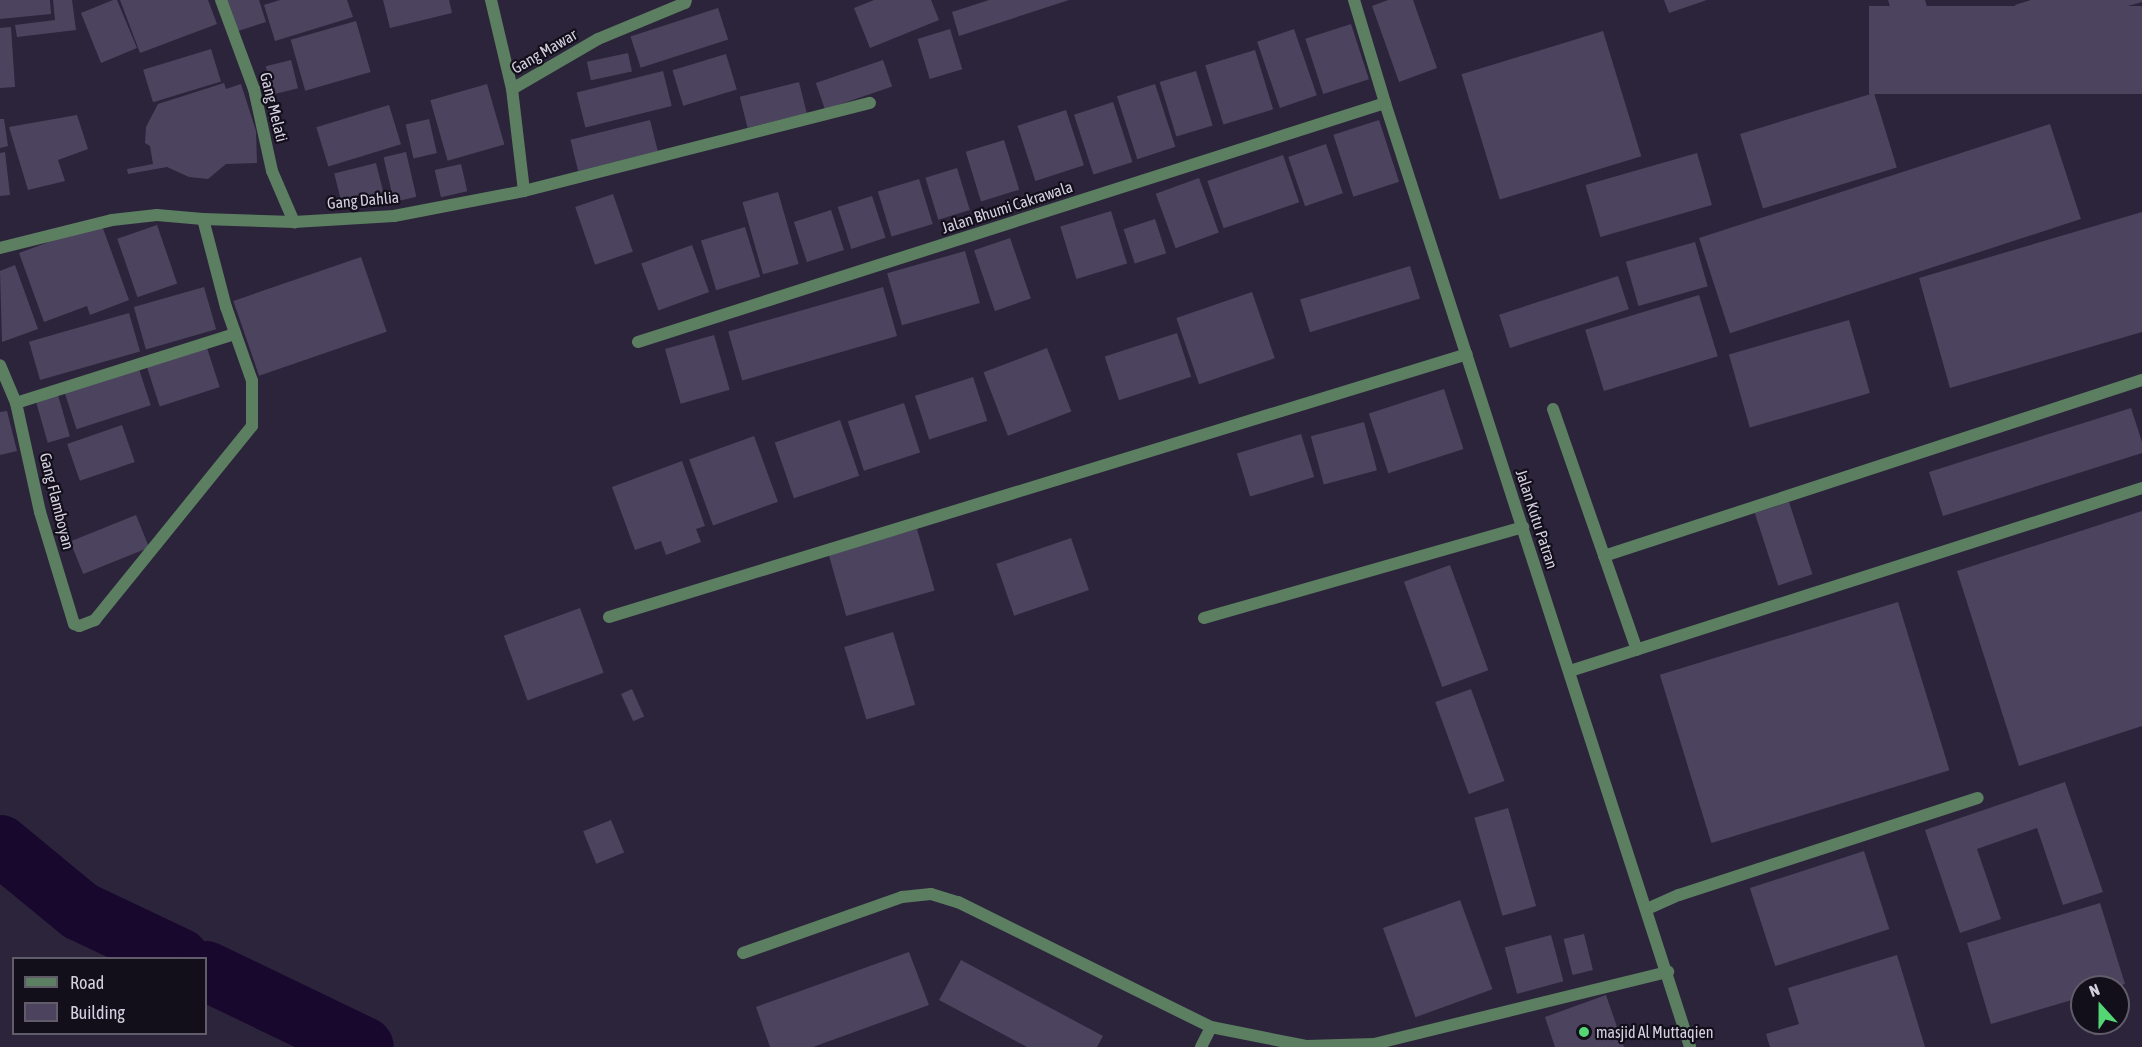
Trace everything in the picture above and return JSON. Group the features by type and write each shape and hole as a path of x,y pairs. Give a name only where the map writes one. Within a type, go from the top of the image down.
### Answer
{"street":[{"name":"Gang Melati","path":"221,0 254,89 272,171 294,222"},
{"path":"491,0 512,88"},
{"name":"Jalan Kutu Patran","path":"1354,0 1385,103 1668,972 1690,1047"},
{"name":"Gang Mawar","path":"524,190 512,88 598,39 688,1"},
{"name":"Gang Dahlia","path":"0,248 112,220 157,215 294,222 394,216 524,190 870,103"},
{"name":"Jalan Bhumi Cakrawala","path":"638,342 1385,103"},
{"path":"16,403 235,334 203,219"},
{"name":"Gang Flamboyan","path":"0,365 16,403 40,512 74,624 80,626 95,620 252,426 252,381 235,334"},
{"path":"609,617 1467,354"},
{"path":"1604,556 2142,380"},
{"path":"1553,409 1637,650"},
{"path":"1570,671 2142,488"},
{"path":"1204,618 1522,527"},
{"path":"1647,909 1679,895 1978,798"},
{"path":"743,953 902,897 931,894 958,902 1211,1027 1306,1046 1374,1044 1668,972"},
{"path":"1201,1047 1211,1027"}],"building":[{"path":"0,0 50,0 51,14 0,19"},
{"path":"53,0 72,0 76,30 17,37 15,25 55,20"},
{"path":"117,0 137,48 101,63 81,13"},
{"path":"120,0 208,0 217,24 140,53"},
{"path":"225,0 259,0 266,22 235,32"},
{"path":"280,0 347,0 353,17 275,41 264,5"},
{"path":"383,0 449,0 452,13 390,28"},
{"path":"874,0 931,0 939,20 870,48 854,8"},
{"path":"989,0 1069,0 959,36 952,12"},
{"path":"1388,0 1413,0 1437,68 1399,82 1372,6"},
{"path":"1664,0 1707,0 1669,13"},
{"path":"1888,0 1925,0 1935,33 1901,43"},
{"path":"2031,0 2142,0 2142,2 2024,36 2015,5"},
{"path":"1869,6 2142,6 2142,94 1869,94"},
{"path":"718,8 728,39 641,68 631,36"},
{"path":"356,21 371,72 305,91 291,40"},
{"path":"1351,24 1369,79 1323,94 1305,39"},
{"path":"11,27 15,87 0,88 0,28"},
{"path":"950,29 962,69 930,79 917,39"},
{"path":"1294,29 1317,95 1280,108 1257,42"},
{"path":"1603,31 1641,156 1500,200 1461,74"},
{"path":"211,49 221,82 153,102 143,70"},
{"path":"1255,50 1273,109 1223,124 1205,65"},
{"path":"628,53 632,72 591,80 587,62"},
{"path":"726,54 737,89 683,106 672,70"},
{"path":"291,60 298,88 273,94 266,66"},
{"path":"883,60 892,86 825,110 816,83"},
{"path":"663,71 672,106 585,127 577,93"},
{"path":"1196,71 1213,126 1176,137 1160,82"},
{"path":"799,82 807,113 748,128 740,97"},
{"path":"224,83 226,89 241,84 256,131 257,163 226,164 208,179 189,177 167,167 128,174 127,169 153,164 150,146 145,143 146,127 158,104"},
{"path":"487,84 504,145 448,161 430,100"},
{"path":"1155,84 1175,147 1137,159 1117,96"},
{"path":"1874,93 1897,168 1763,209 1740,134"},
{"path":"1113,102 1132,162 1093,175 1074,115"},
{"path":"389,105 401,144 328,166 316,127"},
{"path":"1066,110 1084,165 1035,181 1017,126"},
{"path":"77,115 88,149 58,160 65,181 28,190 9,127"},
{"path":"0,119 4,119 8,146 0,148"},
{"path":"429,119 437,153 413,159 406,124"},
{"path":"650,120 658,151 578,171 570,140"},
{"path":"1379,120 1399,182 1353,197 1333,135"},
{"path":"2050,124 2081,219 1730,333 1699,238"},
{"path":"1004,140 1019,190 981,201 966,152"},
{"path":"1326,144 1343,193 1305,206 1288,157"},
{"path":"5,152 10,195 0,196 0,153"},
{"path":"406,152 416,197 394,202 384,157"},
{"path":"1697,153 1712,205 1600,237 1585,185"},
{"path":"1283,155 1299,202 1224,228 1207,181"},
{"path":"376,163 383,192 342,203 334,173"},
{"path":"461,164 467,191 441,197 435,170"},
{"path":"957,168 970,210 938,220 925,178"},
{"path":"1199,178 1219,233 1176,248 1156,194"},
{"path":"919,179 933,224 892,237 878,192"},
{"path":"778,192 799,264 763,274 742,202"},
{"path":"613,194 633,252 595,265 575,207"},
{"path":"872,196 886,238 851,249 838,207"},
{"path":"831,210 844,250 807,262 794,222"},
{"path":"1111,211 1127,264 1076,279 1060,226"},
{"path":"2142,212 2142,332 1950,388 1919,278"},
{"path":"1155,219 1166,253 1135,263 1124,229"},
{"path":"101,223 129,300 90,315 87,306 44,322 19,253"},
{"path":"157,225 177,284 137,297 117,239"},
{"path":"745,227 760,277 716,290 701,240"},
{"path":"1010,238 1031,299 995,311 974,250"},
{"path":"1695,242 1708,286 1638,306 1626,262"},
{"path":"692,245 709,292 658,310 641,263"},
{"path":"965,251 980,303 902,325 887,273"},
{"path":"361,257 387,332 259,376 233,301"},
{"path":"15,265 38,329 2,342 0,271"},
{"path":"1410,266 1420,299 1310,332 1300,300"},
{"path":"1618,276 1629,309 1510,348 1499,315"},
{"path":"204,287 216,329 146,349 134,307"},
{"path":"883,287 897,336 742,380 728,331"},
{"path":"1252,292 1275,358 1199,384 1176,318"},
{"path":"1699,295 1718,356 1604,391 1585,330"},
{"path":"129,313 140,351 40,380 29,342"},
{"path":"1849,320 1870,393 1750,428 1729,354"},
{"path":"1177,333 1191,377 1119,400 1105,356"},
{"path":"714,335 730,390 681,404 665,349"},
{"path":"207,348 220,387 160,406 147,367"},
{"path":"1047,348 1071,411 1008,436 984,372"},
{"path":"139,369 151,405 77,429 65,393"},
{"path":"973,377 987,421 929,440 915,396"},
{"path":"1444,389 1463,449 1388,473 1369,413"},
{"path":"58,395 70,436 48,443 36,401"},
{"path":"904,403 920,452 864,471 848,421"},
{"path":"2131,408 2142,442 2142,453 1943,516 1929,472"},
{"path":"7,411 17,451 0,455 0,412"},
{"path":"840,420 859,476 794,498 775,442"},
{"path":"1364,422 1377,470 1324,485 1311,436"},
{"path":"122,425 135,462 80,481 67,444"},
{"path":"1301,434 1314,477 1250,497 1237,454"},
{"path":"754,436 778,502 713,525 689,460"},
{"path":"682,461 705,526 696,529 701,542 666,555 661,541 635,550 612,487"},
{"path":"1789,502 1812,574 1778,585 1755,513"},
{"path":"2142,511 2142,726 2019,766 1957,571"},
{"path":"136,515 149,547 83,574 70,542"},
{"path":"917,529 935,591 846,616 829,554"},
{"path":"1071,538 1089,590 1014,616 996,564"},
{"path":"1450,565 1488,670 1442,687 1404,582"},
{"path":"1898,602 1949,770 1711,843 1660,675"},
{"path":"580,608 604,673 527,701 504,636"},
{"path":"893,632 915,705 866,720 844,647"},
{"path":"632,689 644,716 633,721 621,694"},
{"path":"1471,689 1505,781 1469,794 1435,702"},
{"path":"2065,782 2103,892 2063,905 2037,828 1977,849 2001,919 1960,933 1925,830"},
{"path":"1508,808 1536,906 1502,916 1474,818"},
{"path":"611,820 624,852 596,864 583,831"},
{"path":"1864,851 1889,929 1775,966 1750,888"},
{"path":"1460,900 1492,989 1415,1017 1383,928"},
{"path":"2100,903 2122,975 2070,975 2070,1001 1991,1024 1967,943"},
{"path":"1584,934 1593,970 1573,975 1564,939"},
{"path":"1551,935 1563,981 1517,994 1505,947"},
{"path":"909,952 929,1005 813,1047 770,1047 756,1007"},
{"path":"1897,955 1925,1047 1770,1047 1766,1034 1799,1024 1788,988"},
{"path":"961,960 1103,1036 1097,1047 1027,1047 939,1000"},
{"name":"masjid Al Muttaqien","path":"1606,995 1624,1047 1555,1047 1545,1017"}],"waterway":[{"path":"0,845 80,911 177,957"},
{"path":"207,971 364,1047"}],"place":[{"name":"masjid Al Muttaqien","path":"1584,1032"}]}
